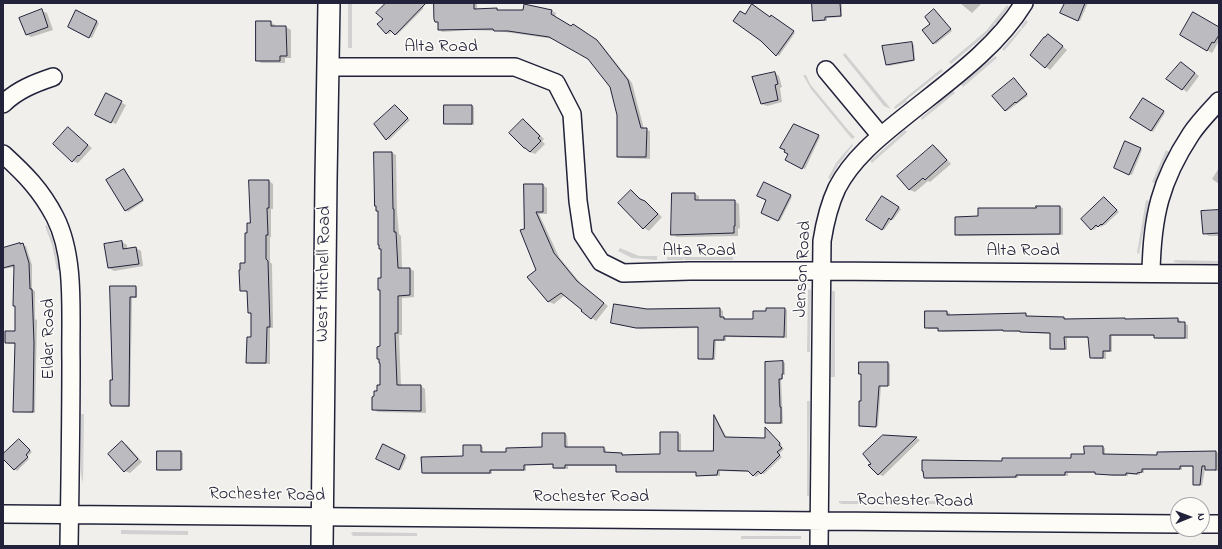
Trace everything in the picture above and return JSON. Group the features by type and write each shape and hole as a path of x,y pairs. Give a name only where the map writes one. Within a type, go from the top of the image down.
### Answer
{"main road":[{"name":"West Mitchell Road","path":"322,546 329,3"}],"street":[{"name":"Jenson Road","path":"818,546 822,241 824,226 833,197 843,178 858,158 881,136 991,45 1008,26 1024,3"},
{"name":"Alta Road","path":"328,67 515,67 556,83 572,114 578,201 583,235 601,262 623,273 690,271 821,271 1219,274"},
{"path":"826,70 881,136"},
{"path":"3,104 10,97 34,83 53,77"},
{"path":"1151,273 1155,220 1167,178 1192,133 1219,101"},
{"name":"Elder Road","path":"3,154 34,184 45,199 56,217 68,256 71,314 69,546"},
{"name":"Rochester Road","path":"3,514 656,518 1170,524"}],"shaded area":[{"path":"348,3 352,3 352,48 348,48"},
{"path":"1007,5 1009,7 996,24 994,24 995,26 951,64 949,62 986,31"},
{"path":"1026,20 1028,22 1004,51 1002,49 1020,29 1022,29 1021,27"},
{"path":"845,53 891,109 884,106 843,55"},
{"path":"995,56 997,58 963,87 961,84"},
{"path":"941,69 943,71 895,109 894,107"},
{"path":"803,75 806,75 810,84 855,137 852,139 811,89"},
{"path":"953,90 955,93 922,120 921,118"},
{"path":"905,130 907,132 872,163 870,161"},
{"path":"852,144 853,145 839,164 837,164 838,165 830,179 828,178 836,163"},
{"path":"1166,150 1169,152 1155,183 1152,182"},
{"path":"1146,200 1149,201 1139,254 1137,253"},
{"path":"47,225 53,240 60,270 57,270 52,245 45,226"},
{"path":"620,248 639,256 657,256 657,260 632,258 618,251"},
{"path":"667,257 733,257 733,260 685,260 684,258 683,260 667,260"},
{"path":"1175,260 1219,261 1219,264 1173,262"},
{"path":"810,289 810,352 807,352 808,290"},
{"path":"832,291 835,291 835,377 831,377"},
{"path":"807,401 810,401 809,496 807,496"},
{"path":"81,414 84,414 83,484 81,475"},
{"path":"839,501 945,501 945,504 842,504 839,503"},
{"path":"121,530 188,531 188,535 121,534"},
{"path":"351,533 417,533 417,536 353,536"},
{"path":"741,536 801,536 801,539 741,539"}],"building":[{"path":"386,3 426,3 395,35 390,30 386,34 377,24 383,19 376,13"},
{"path":"434,3 474,3 474,9 497,8 497,10 523,10 524,4 552,10 551,14 571,26 573,24 597,40 628,80 641,128 647,128 646,157 617,157 617,115 610,87 588,59 549,37 508,31 494,31 493,29 438,30 438,22 435,22 434,19"},
{"path":"812,3 840,3 841,16 825,17 825,20 813,21"},
{"path":"1065,3 1085,3 1078,21 1060,13"},
{"path":"752,4 770,17 771,15 794,31 776,56 761,41 733,21 740,11 745,14"},
{"path":"42,9 48,27 26,35 19,18"},
{"path":"934,9 951,29 933,44 922,30 930,24 925,17"},
{"path":"76,10 97,21 89,38 68,27"},
{"path":"1193,12 1219,27 1219,35 1214,43 1212,42 1207,51 1180,35"},
{"path":"256,21 271,21 271,26 286,26 287,56 280,56 280,61 256,61"},
{"path":"1048,34 1063,46 1045,68 1030,55"},
{"path":"912,42 914,60 886,65 882,46"},
{"path":"1181,62 1195,73 1182,90 1166,79"},
{"path":"775,72 778,84 775,85 778,100 761,104 752,77"},
{"path":"1014,78 1027,94 1005,111 992,96"},
{"path":"106,93 122,101 111,123 95,115"},
{"path":"1143,98 1164,111 1151,131 1130,118"},
{"path":"395,105 408,118 386,140 374,124"},
{"path":"444,105 472,105 472,124 444,124"},
{"path":"523,119 540,136 538,138 541,141 530,152 509,133"},
{"path":"794,124 819,135 802,169 785,160 788,154 784,152 785,150 780,148"},
{"path":"68,127 88,145 72,162 53,144"},
{"path":"1125,141 1141,148 1129,175 1114,168"},
{"path":"933,145 947,160 925,180 923,178 909,190 897,176"},
{"path":"374,152 392,152 394,232 396,232 398,268 410,268 410,295 398,296 398,333 395,333 397,385 421,385 421,411 372,410 372,397 374,396 374,391 377,391 377,385 380,385 380,363 379,359 377,359 377,347 380,346 380,290 378,290 378,278 381,278 381,249 379,249 378,245 378,211 376,211 375,206"},
{"path":"124,169 143,200 125,211 106,180"},
{"path":"249,180 269,180 266,259 268,261 270,327 267,327 266,363 246,363 247,337 251,337 251,313 248,313 247,291 240,291 239,270 240,263 245,263 245,233 247,233 247,223 250,223"},
{"path":"764,182 791,195 778,221 761,213 766,200 757,196"},
{"path":"524,184 543,184 543,212 536,212 554,253 577,281 604,303 591,319 561,293 548,302 527,277 536,270 520,230 524,229"},
{"path":"631,190 658,214 643,229 618,203"},
{"path":"672,193 695,193 695,200 735,200 734,233 671,235"},
{"path":"882,196 899,207 891,220 889,218 882,230 866,220"},
{"path":"1104,197 1117,210 1102,225 1101,224 1098,227 1096,225 1091,230 1081,219"},
{"path":"1036,206 1060,206 1060,234 955,235 955,217 978,216 978,208 1036,208"},
{"path":"1219,210 1219,233 1203,234 1201,211"},
{"path":"122,241 123,249 136,247 139,264 108,268 104,244"},
{"path":"23,243 29,263 30,289 32,289 34,343 33,412 13,412 15,343 5,343 5,331 15,331 15,306 13,306 14,265 3,268 3,248"},
{"path":"110,286 136,286 136,297 130,297 129,406 111,406 110,404 110,380 112,380"},
{"path":"614,304 647,309 720,308 720,317 724,317 724,319 753,319 753,311 766,311 766,308 785,308 784,337 724,336 724,340 714,340 713,359 698,359 698,327 636,328 611,323"},
{"path":"925,311 947,311 947,315 1026,313 1026,316 1064,317 1064,319 1178,318 1178,322 1185,322 1185,338 1154,338 1154,335 1110,335 1110,351 1103,351 1103,358 1090,358 1088,337 1064,337 1065,349 1050,349 1050,333 1003,330 938,331 938,328 925,328"},
{"path":"783,361 782,379 779,379 781,423 765,423 765,362"},
{"path":"859,362 888,362 888,386 879,386 876,427 859,426 861,374 859,374"},
{"path":"714,415 725,437 765,438 765,427 780,443 779,445 782,448 777,452 780,455 761,474 758,471 753,476 748,471 718,470 717,475 696,476 696,472 616,472 616,465 565,465 565,468 553,468 553,464 524,465 524,470 490,470 490,473 422,473 421,457 463,456 463,445 481,445 481,452 506,452 506,448 542,447 542,433 565,433 565,447 604,447 604,452 622,453 622,455 660,454 660,432 678,432 678,451 713,451"},
{"path":"883,435 917,437 878,475 868,465 871,464 863,454"},
{"path":"19,439 30,450 26,455 28,457 14,470 3,459 3,454"},
{"path":"122,441 138,459 124,472 108,454"},
{"path":"383,444 405,455 399,470 376,459"},
{"path":"1084,446 1103,446 1103,454 1157,455 1157,452 1216,451 1216,470 1205,470 1205,466 1202,466 1200,485 1193,485 1193,466 1180,466 1180,469 1142,469 1142,472 1137,474 1126,473 1126,475 1095,474 1095,472 1065,472 1065,475 924,478 922,471 922,460 1002,461 1002,458 1071,458 1071,454 1084,454"},
{"path":"157,451 181,451 181,470 157,470"}]}
